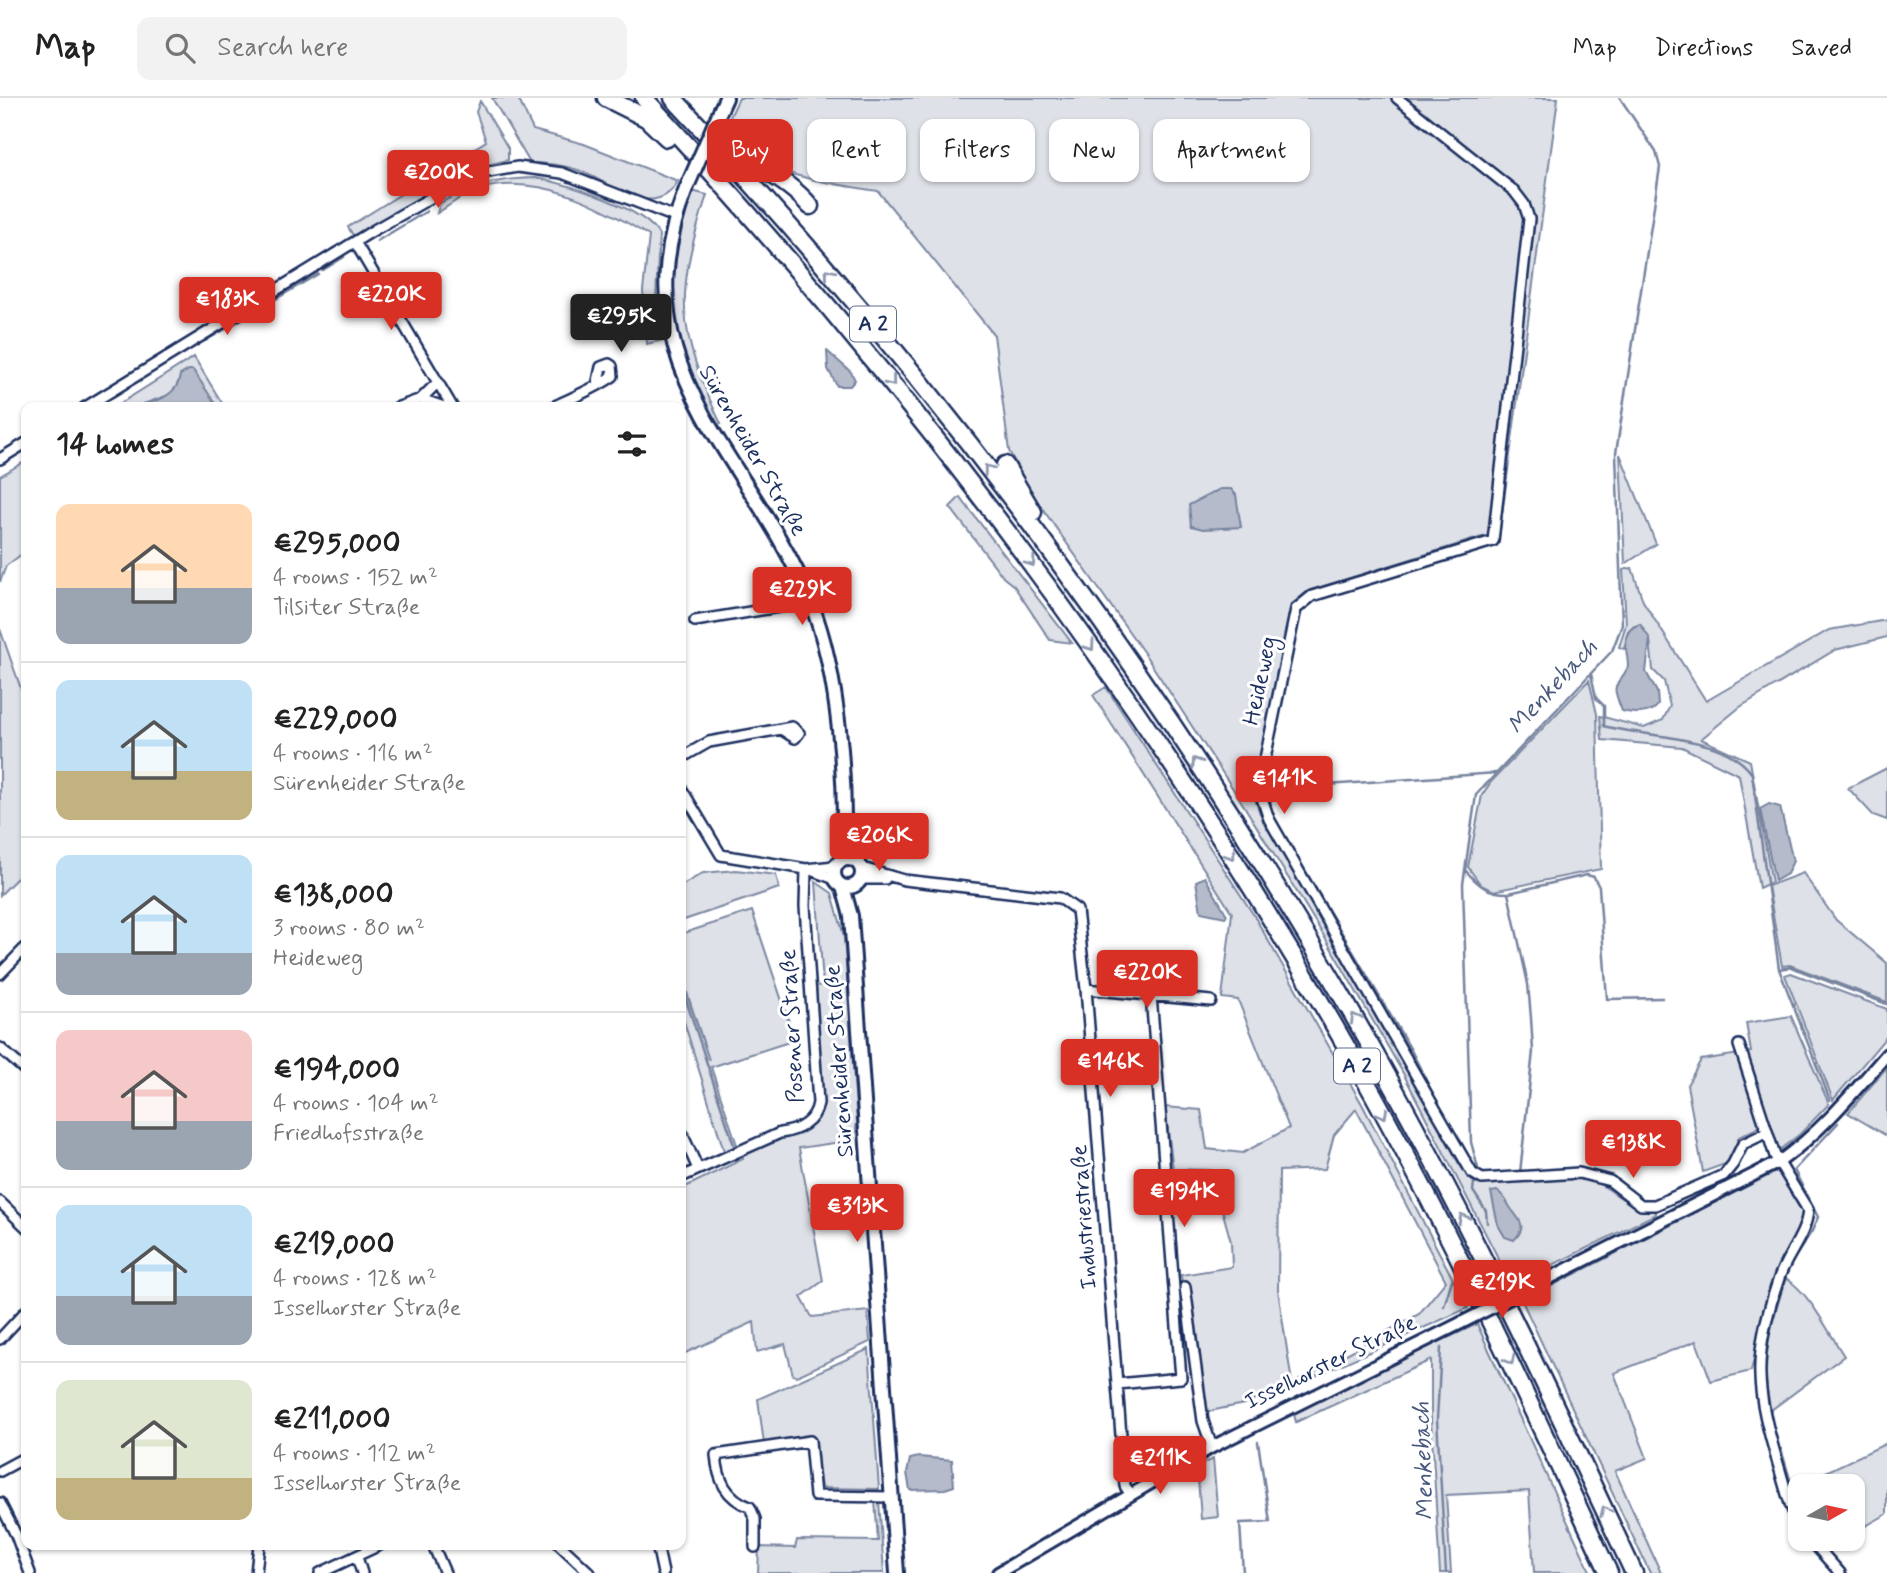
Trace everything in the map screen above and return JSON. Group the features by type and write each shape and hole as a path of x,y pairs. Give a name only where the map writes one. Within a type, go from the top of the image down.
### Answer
{"highway":[{"path":"606,98 646,118 708,180 724,185"},
{"name":"A 2","path":"644,98 724,185 848,329 997,516 1052,590 1217,832 1338,1033 1441,1221 1609,1573"},
{"name":"A 2","path":"673,98 868,318 959,430 1044,543 1221,800 1345,1002 1460,1210 1634,1573"},
{"path":"690,116 702,115 740,155 791,185 810,206"},
{"path":"1005,465 1044,527 1044,543"}],"main road":[{"name":"Sürenheider Straße","path":"724,104 675,216 668,244 665,288 671,335 680,368 699,410 782,545 810,602 831,671 845,829 898,1572"}],"street":[{"name":"Heideweg","path":"1397,98 1514,191 1524,204 1529,219 1493,541 1312,596 1296,609 1261,778 1262,798 1269,819 1472,1173 1482,1179 1579,1173 1609,1181 1641,1205 1655,1205 1724,1175 1743,1144 1766,1133"},
{"path":"94,402 458,181 503,168 562,173 675,216"},
{"path":"355,242 448,402"},
{"path":"415,402 421,400 438,382"},
{"path":"564,402 597,386"},
{"path":"421,400 429,402"},
{"path":"0,459 21,448"},
{"path":"695,621 810,602"},
{"path":"686,755 709,742 781,729"},
{"name":"Industriestraße","path":"686,796 721,855 807,869 1060,898 1070,902 1080,919 1125,1486 1131,1495"},
{"name":"Posener Straße","path":"686,1175 780,1133 798,1129 816,1114 818,1103 805,906 807,869"},
{"path":"0,974 21,952"},
{"path":"1086,989 1211,1001"},
{"path":"1117,1384 1181,1378 1151,995"},
{"path":"1738,1045 1766,1133 1779,1161 1804,1200 1807,1220 1781,1272 1771,1302 1757,1374 1763,1413 1788,1489"},
{"path":"0,1048 21,1067"},
{"name":"Isselhorster Straße","path":"998,1573 1212,1447 1779,1161 1807,1142 1834,1116 1887,1054"},
{"path":"686,1142 698,1170"},
{"path":"0,1202 21,1222"},
{"path":"1185,1287 1203,1421 1212,1447"},
{"path":"0,1339 21,1316"},
{"path":"755,1547 755,1519 750,1507 734,1501 717,1471 716,1455 810,1441 815,1496 892,1497"},
{"path":"0,1471 21,1460"},
{"path":"0,1503 21,1549"},
{"path":"22,1550 30,1573"},
{"path":"256,1573 258,1550"},
{"path":"435,1550 445,1573"},
{"path":"565,1550 590,1573"},
{"path":"658,1550 663,1573"},
{"path":"1821,1551 1840,1573"},
{"path":"320,1573 360,1552 362,1573"}],"shaded area":[{"path":"492,98 518,98 533,130 584,144 678,181 668,193 657,199 645,199 631,196 578,170 530,163"},
{"path":"739,98 1558,98 1499,537 1485,536 1308,591 1291,605 1253,793 1260,813 1402,1053 1459,1164 1472,1181 1557,1176 1582,1178 1603,1186 1635,1206 1656,1209 1656,1214 1512,1285 1403,1073 1327,941 1241,801 1144,653 1030,491 1009,451 994,335 878,191 822,182 906,182 906,119 807,119 807,178 793,174 793,119 729,119"},
{"path":"480,101 508,148 508,160 470,169 354,237 348,227 486,141 476,112"},
{"path":"536,178 584,191 622,206 651,225 659,235 656,299 663,340 647,344 643,291 649,236 630,224 590,203 547,189 524,185 479,189 437,213 440,203 475,187 497,181"},
{"path":"692,191 707,195 689,259 685,311 695,362 721,424 716,426 687,366 678,338 674,312 676,256"},
{"path":"194,357 221,402 214,402 193,371 169,395 149,402 123,402"},
{"path":"1620,454 1656,544 1625,564"},
{"path":"21,464 21,555 6,566 0,582 0,476"},
{"path":"960,497 1072,643 1050,640 1014,586 1004,578 950,507"},
{"path":"1632,568 1643,601 1706,701 1829,630 1887,620 1887,637 1835,650 1740,707 1701,739 1750,761 1772,882 1759,888 1739,775 1682,747 1602,740 1600,716 1644,728 1663,720 1670,706 1664,681 1653,670 1650,639 1634,626 1628,632 1624,649 1619,647 1626,624 1623,570"},
{"path":"0,629 21,689 21,874 0,895"},
{"path":"1589,680 1597,714 1601,869 1493,891 1481,885 1468,867 1482,795 1491,782"},
{"path":"1106,687 1253,914 1362,1104 1468,1308 1300,1383 1299,1380 1419,1314 1446,1281 1356,1109 1334,1135 1325,1169 1279,1171 1278,1290 1292,1383 1244,1404 1200,1413 1181,1275 1232,1267 1231,1242 1211,1170 1173,1169 1165,1107 1201,1110 1207,1149 1243,1153 1289,1128 1238,1000 1222,998 1232,913 1093,695"},
{"path":"1887,768 1887,820 1873,815 1848,788"},
{"path":"736,870 776,875 779,888 686,919 686,883 703,873"},
{"path":"1803,873 1836,920 1887,963 1887,1002 1790,965 1782,966 1768,886"},
{"path":"816,882 832,893 844,936 857,1123 854,1140 799,1148 823,1281 801,1297 812,1317 868,1311 870,1342 797,1376 793,1375 785,1344 757,1352 754,1322 686,1353 686,1187 743,1159 742,1154 803,1131 818,1119 823,1102 816,986 823,985"},
{"path":"752,911 795,1040 711,1067 738,1148 725,1154 686,1028 686,993 709,1060 686,989 686,932"},
{"path":"1791,973 1887,1009 1887,1036 1833,1100 1785,975"},
{"path":"1791,1016 1829,1104 1800,1134 1778,1151 1745,1053 1751,1052 1746,1023"},
{"path":"1739,1054 1761,1126 1739,1137 1728,1163 1703,1172 1687,1085 1701,1060"},
{"path":"1887,1067 1887,1136 1848,1113"},
{"path":"1777,1171 1800,1201 1804,1220 1768,1300 1751,1371 1711,1381 1696,1341 1614,1373 1647,1458 1615,1471 1661,1573 1650,1573 1522,1301"},
{"path":"1786,1278 1804,1294 1844,1356 1771,1410 1767,1393 1766,1360 1776,1310"},
{"path":"1477,1324 1591,1573 1534,1573 1529,1491 1446,1495 1451,1573 1440,1573 1431,1420 1431,1360 1296,1422 1293,1411"},
{"path":"869,1349 879,1489 821,1488 814,1438 764,1444 758,1399"},
{"path":"1887,1443 1887,1514 1866,1526 1866,1474 1821,1474"},
{"path":"1213,1459 1218,1517 1201,1519 1197,1466"},
{"path":"879,1500 884,1573 758,1573 759,1547 795,1548 797,1540 878,1541 875,1501"}],"water":[{"path":"827,351 851,372 855,380 850,386 837,386 828,369"},
{"path":"193,370 214,402 152,402 169,394 178,383 180,375"},
{"path":"1220,489 1231,489 1236,495 1241,527 1203,529 1191,526 1189,505"},
{"path":"1640,624 1650,639 1646,672 1657,692 1658,705 1646,712 1631,713 1622,711 1615,690 1628,667 1627,636 1633,627"},
{"path":"1769,804 1780,807 1793,861 1787,874 1775,881 1760,809"},
{"path":"1205,877 1227,915 1225,917 1201,912 1196,881"},
{"path":"1497,1191 1521,1225 1514,1240 1505,1237 1498,1225 1491,1192"},
{"path":"919,1457 952,1460 954,1486 945,1489 910,1490 907,1473 910,1459"}],"waterway":[{"name":"Menkebach","path":"1479,1172 1471,1142 1463,884 1476,795 1612,651 1622,625 1616,453 1660,167 1656,152 1620,98"},
{"path":"377,241 427,211"},
{"path":"323,270 344,257"},
{"path":"205,341 318,274"},
{"path":"1591,674 1596,698 1604,706 1604,726 1704,744 1740,761 1752,774 1779,969 1830,1100"},
{"path":"1445,1118 1411,1050 1271,813 1270,789 1496,773"},
{"path":"1466,871 1484,888 1508,893 1528,984 1533,1051 1520,1173"},
{"path":"1509,893 1587,875 1594,877 1599,887 1607,999 1662,998"},
{"path":"1779,969 1791,967 1887,1004"},
{"path":"686,1000 734,1145"},
{"path":"1787,1269 1818,1217 1794,1170 1838,1123"},
{"name":"Menkebach","path":"1474,1183 1473,1191 1486,1211 1487,1223"},
{"name":"Menkebach","path":"1444,1306 1452,1280"},
{"name":"Menkebach","path":"1441,1348 1437,1419 1446,1573"},
{"path":"1769,1414 1776,1436"},
{"path":"1243,1573 1240,1523 1270,1522 1258,1442"},
{"path":"1781,1449 1788,1474"},
{"path":"1827,1551 1847,1573"}]}
